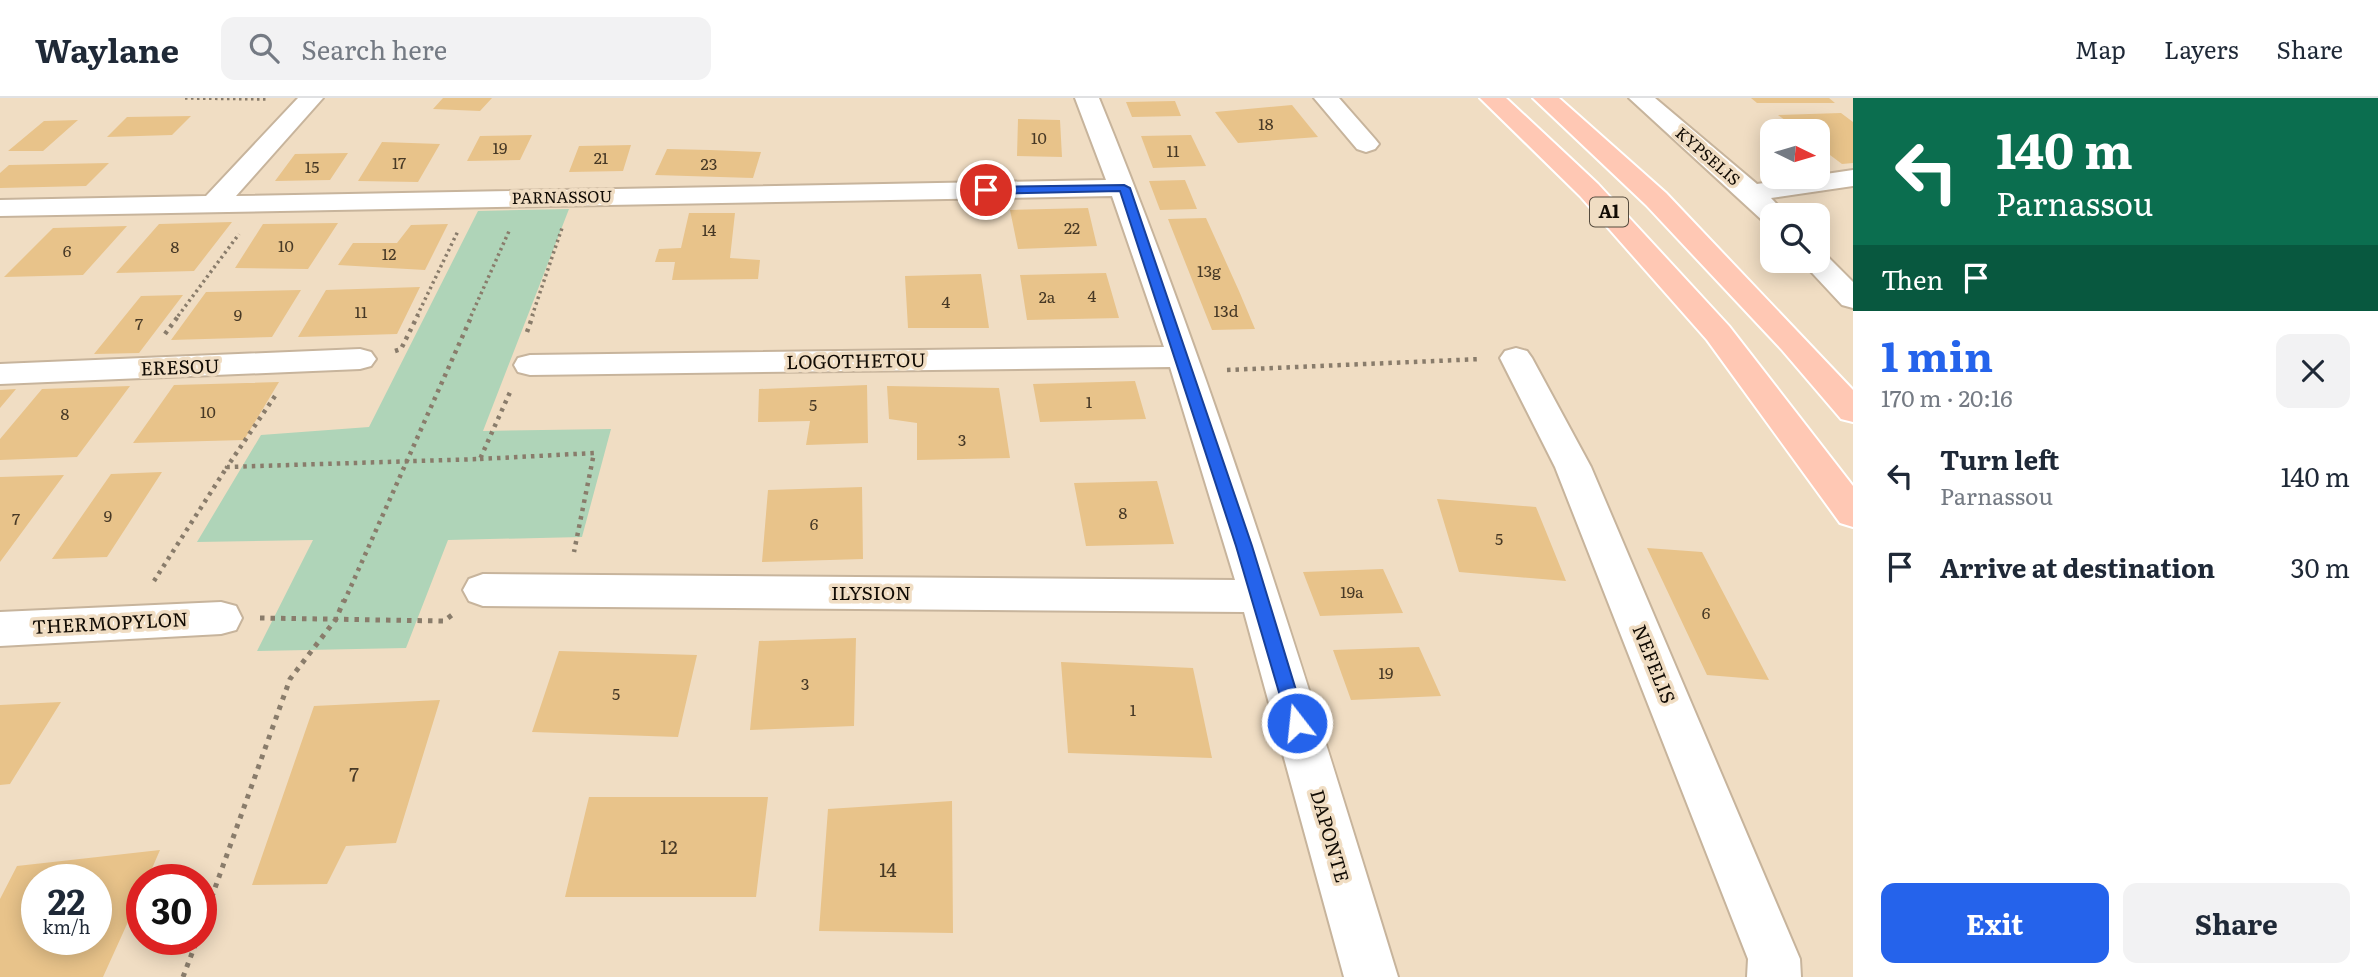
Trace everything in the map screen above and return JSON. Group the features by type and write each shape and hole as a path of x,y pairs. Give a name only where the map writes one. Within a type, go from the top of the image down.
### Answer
{"highway":[{"name":"A1","path":"1492,98 1589,190 1717,333 1853,513"},
{"name":"A1","path":"1545,98 1656,199 1793,342 1853,411"}],"street":[{"name":"DAPONTE","path":"1087,98 1124,188 1260,596 1371,977"},
{"path":"1326,98 1366,144"},
{"name":"KYPSELIS","path":"1641,98 1761,203"},
{"path":"215,203 310,99"},
{"path":"1751,193 1853,178"},
{"name":"PARNASSOU","path":"0,208 1124,188"},
{"path":"1828,273 1853,299"},
{"name":"NEFELIS","path":"1516,358 1573,467 1774,959 1774,977"},
{"name":"ERESOU","path":"0,374 360,359"},
{"name":"LOGOTHETOU","path":"530,365 1185,365"},
{"name":"ILYSION","path":"483,590 1260,596"},
{"name":"THERMOPYLON","path":"0,629 221,618"}],"path":[{"path":"185,98 310,99"},
{"path":"480,459 514,381 530,365 521,352 573,197"},
{"path":"217,882 290,679 336,620 523,198"},
{"path":"360,359 401,349 474,199"},
{"path":"141,368 262,202"},
{"path":"1185,365 1516,358"},
{"path":"128,622 298,362"},
{"path":"227,467 594,453 566,591"},
{"path":"221,618 444,621 483,590"},
{"path":"183,977 191,955"}],"green space":[{"path":"569,209 483,431 611,429 582,537 448,540 406,648 257,651 313,540 197,542 261,435 369,427 478,211"}],"building":[{"path":"443,98 492,98 480,111 433,109"},
{"path":"1751,98 1829,98 1835,103 1757,103"},
{"path":"1175,101 1181,116 1132,117 1126,102"},
{"path":"1292,105 1318,137 1238,143 1215,112"},
{"path":"1841,113 1853,122 1853,163 1842,164 1830,155 1830,119 1784,119 1778,115"},
{"path":"191,116 172,135 107,137 127,117"},
{"path":"1018,119 1060,120 1062,157 1017,156"},
{"path":"78,120 43,151 8,151 44,121"},
{"path":"532,135 520,160 467,161 480,136"},
{"path":"1191,135 1206,166 1153,168 1141,136"},
{"path":"382,142 440,144 418,182 358,181"},
{"path":"631,145 623,171 569,172 579,146"},
{"path":"667,149 761,152 753,178 655,175"},
{"path":"348,153 330,180 275,181 295,154"},
{"path":"109,163 86,186 0,188 0,173 9,165"},
{"path":"1185,180 1197,209 1160,210 1149,181"},
{"path":"1088,208 1097,246 1018,249 1010,210"},
{"path":"689,213 735,213 730,258 760,260 758,279 672,280 675,262 655,262 659,249 681,248"},
{"path":"1206,218 1255,329 1212,330 1168,219"},
{"path":"232,222 194,271 116,273 159,224"},
{"path":"338,223 308,269 235,268 263,224"},
{"path":"448,224 425,270 338,265 353,243 397,243 411,225"},
{"path":"127,226 83,275 4,277 53,228"},
{"path":"1106,273 1119,318 1027,320 1020,275"},
{"path":"981,274 989,328 908,328 905,276"},
{"path":"420,287 397,334 298,337 326,290"},
{"path":"301,290 272,337 171,340 206,292"},
{"path":"183,295 139,353 94,354 141,296"},
{"path":"1135,381 1146,419 1040,422 1033,384"},
{"path":"279,382 244,440 133,443 174,385"},
{"path":"867,385 868,443 806,445 810,421 758,422 759,389"},
{"path":"130,386 77,457 0,460 0,439 42,389"},
{"path":"887,386 999,388 1010,458 917,460 917,423 889,419"},
{"path":"16,389 0,408 0,390"},
{"path":"162,472 107,557 52,559 111,474"},
{"path":"64,475 0,562 0,477"},
{"path":"1157,481 1174,544 1086,546 1074,483"},
{"path":"862,487 863,559 762,562 768,490"},
{"path":"1437,499 1536,507 1566,581 1459,572"},
{"path":"1647,548 1702,552 1769,680 1707,675"},
{"path":"1383,569 1403,613 1320,616 1303,572"},
{"path":"856,638 854,726 750,730 759,641"},
{"path":"1419,647 1441,696 1351,700 1333,650"},
{"path":"559,651 697,655 678,737 532,732"},
{"path":"1061,662 1193,668 1212,758 1068,753"},
{"path":"440,700 396,843 346,846 327,884 252,885 314,706"},
{"path":"61,702 10,784 0,785 0,705"},
{"path":"589,797 768,797 756,897 565,897"},
{"path":"952,801 953,933 819,931 828,809"},
{"path":"160,850 154,864 126,864 126,926 103,977 0,977 0,899 17,866 21,866 21,955 112,955 112,864 35,864"}],"route":[{"path":"986,190 1124,188 1183,357 1260,596 1297,723"}]}
